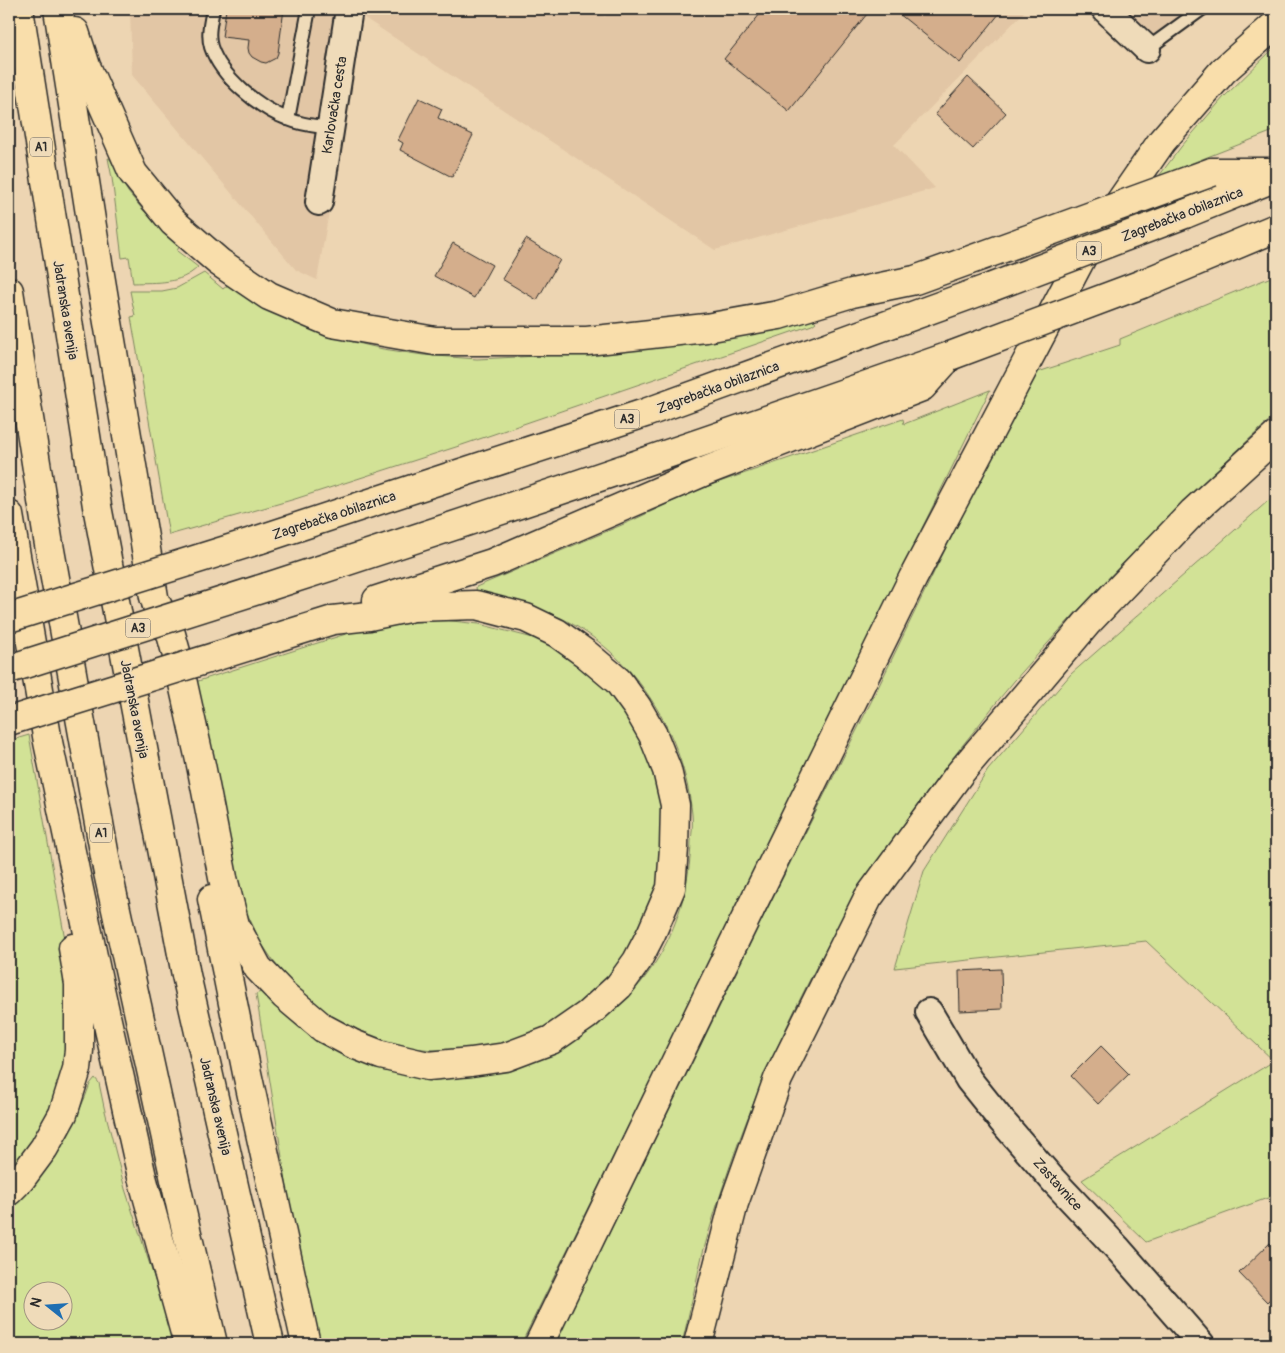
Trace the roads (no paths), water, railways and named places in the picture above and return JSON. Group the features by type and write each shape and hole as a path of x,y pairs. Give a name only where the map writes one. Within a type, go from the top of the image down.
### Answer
{"highway":[{"name":"Jadranska avenija","path":"19,9 97,506 186,975 270,1344"},
{"path":"58,9 102,292 186,771 245,1064 306,1344"},
{"path":"68,9 86,66 133,172 173,222 211,254 269,296 332,323 435,342 587,341 706,328 779,315 852,293 915,280 1212,172 1276,172"},
{"path":"539,1344 913,578 1082,257 1162,141 1223,71 1276,24"},
{"name":"Zagrebačka obilaznica","path":"9,618 258,540 645,413 992,287 1185,214 1276,177"},
{"name":"A3","path":"9,669 459,525 806,407 950,356 1142,284 1276,228"},
{"name":"A1","path":"10,301 48,538 107,868 182,1212 213,1344"},
{"path":"9,720 333,620 359,606 492,563 708,470 922,387 950,356"},
{"path":"698,1344 734,1203 778,1078 868,898 960,773 1088,622 1193,512 1276,436"},
{"path":"9,516 48,742 96,970 142,1177 188,1344"},
{"path":"156,603 169,627 176,652 223,878 235,925 258,968 285,996 323,1028 353,1044 381,1054 428,1066 506,1057 551,1040 588,1015 619,986 641,955 670,888 674,848 675,805 667,770 654,735 638,707 618,681 557,633 526,618 476,605 413,607 369,616 333,620"},
{"path":"9,1191 21,1179 44,1148 63,1114 76,1069 79,1050 80,984 43,789 48,742"}],"street":[{"name":"Karlovačka cesta","path":"319,202 349,9"},
{"path":"1105,9 1147,49"},
{"name":"Zastavnice","path":"930,1012 969,1080 1001,1120 1052,1180 1119,1250 1201,1344"}],"lane":[{"path":"213,9 209,32 210,46 224,72 253,98 273,112 303,124 330,128"},
{"path":"288,119 309,9"},
{"path":"1147,49 1202,9"}]}
